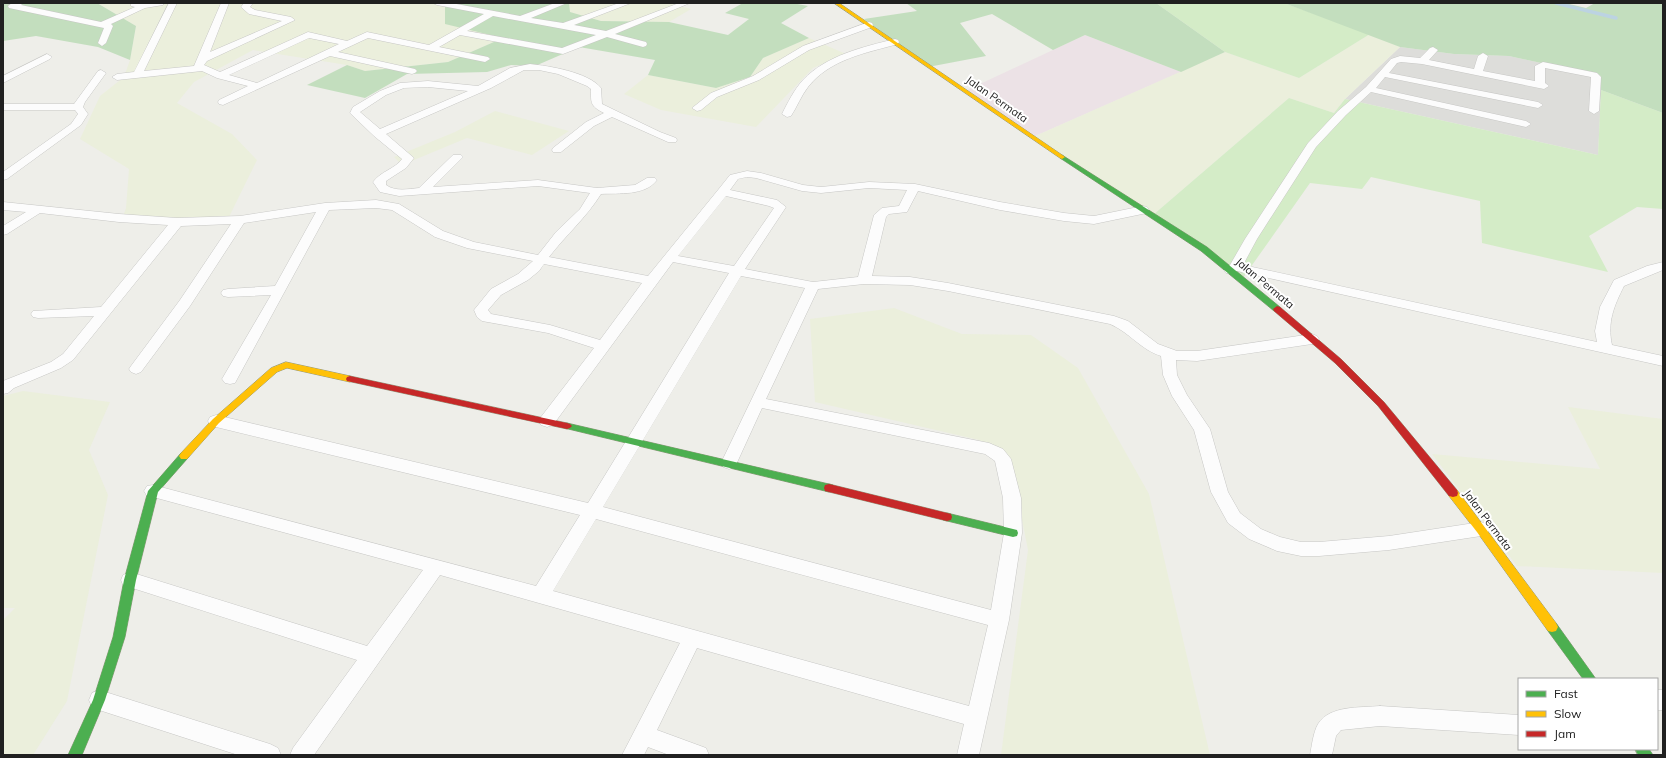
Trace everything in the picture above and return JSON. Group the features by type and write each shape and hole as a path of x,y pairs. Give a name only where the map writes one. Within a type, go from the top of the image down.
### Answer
{"main road":[{"name":"Jalan Permata","path":"836,3 895,42 1006,120 1233,268 1338,361 1381,404 1412,441 1481,529 1589,678"},
{"path":"75,755 99,700 119,637 130,580 153,491 216,421 274,370 286,365 634,441 1013,533"}],"street":[{"path":"19,3 12,6 109,26 102,43"},
{"path":"127,3 143,6"},
{"path":"101,25 143,6 160,3"},
{"path":"138,74 173,3"},
{"path":"204,64 226,3"},
{"path":"117,77 204,64 291,20 252,12 245,7 250,3"},
{"path":"437,3 606,34 643,44"},
{"path":"521,18 563,3"},
{"path":"563,26 627,3"},
{"path":"458,32 563,51 686,3"},
{"path":"430,48 492,13"},
{"path":"698,108 714,96 756,78 806,48 869,25"},
{"path":"220,76 308,35 350,44"},
{"path":"223,102 368,35 485,59"},
{"path":"787,114 806,83 826,65 838,58 895,42"},
{"path":"1422,61 1434,50"},
{"path":"330,53 412,71"},
{"path":"1478,72 1483,56"},
{"path":"3,80 47,57"},
{"path":"1594,111 1596,77 1594,75 1543,65 1540,66 1542,86 1422,61 1406,59 1396,60 1369,89 1342,113 1312,144 1233,268 1663,361"},
{"path":"204,64 220,76 258,86"},
{"path":"378,134 441,107 518,69 524,67 539,67 576,77 592,84 596,88 596,101 598,106 656,134 672,140"},
{"path":"78,106 81,99 95,83 101,73"},
{"path":"1382,74 1538,105"},
{"path":"477,89 422,84 403,85 394,88 359,107 355,113 408,158 407,161 401,166 381,178 379,182 380,186 387,191 399,193 538,183 597,192 638,188 651,180"},
{"path":"1369,89 1526,124"},
{"path":"3,107 78,106"},
{"path":"3,176 77,124 83,114 78,106"},
{"path":"557,150 590,124 611,113"},
{"path":"422,192 457,157"},
{"path":"547,421 651,281 671,258 730,181 734,178 747,174 757,175 802,188 821,190 869,185 915,187 1000,206 1094,220 1143,210"},
{"path":"864,280 880,215 886,211 903,209 915,187"},
{"path":"376,204 387,191"},
{"path":"597,192 584,211 560,235 534,268 523,277 496,292 481,310 482,314 487,318 550,329 603,346"},
{"path":"541,595 737,272 780,207 773,203 723,192"},
{"path":"3,206 119,218 177,222 240,220 325,207 376,204 395,207 439,234 471,245 651,281"},
{"path":"230,379 325,207"},
{"path":"3,231 38,209"},
{"path":"136,369 185,303 240,220"},
{"path":"3,389 9,384 56,365 68,357 177,222"},
{"path":"671,258 813,286 864,280 910,282 948,287 1106,317 1123,323 1148,344 1161,352 1184,357 1312,339"},
{"path":"1605,349 1602,331 1606,313 1619,283 1663,266"},
{"path":"729,463 813,286"},
{"path":"228,293 280,290"},
{"path":"38,314 106,311"},
{"path":"1168,354 1170,375 1180,396 1202,429 1220,492 1234,518 1255,534 1277,544 1301,549 1319,549 1389,543 1481,529"},
{"path":"757,402 988,449 997,453 1003,459 1012,498 1013,533 999,620 968,755"},
{"path":"216,421 593,511 999,620"},
{"path":"153,491 436,566 977,718"},
{"path":"301,755 436,566"},
{"path":"130,580 371,656"},
{"path":"633,755 692,639"},
{"path":"99,700 270,755"},
{"path":"1321,755 1326,731 1336,721 1380,716 1518,725"},
{"path":"643,735 698,755"}],"shaded area":[{"path":"1085,35 1181,72 1033,137 965,91"},
{"path":"1400,47 1454,54 1509,56 1602,76 1598,155 1345,99"}],"green space":[{"path":"3,3 97,3 136,26 130,60 98,47 36,36 3,41"},
{"path":"97,3 445,3 503,38 448,62 365,71 347,65 253,50 194,82 177,103 232,134 257,160 228,219 121,222 126,208 129,169 80,139 100,96 124,77 130,60 136,26"},
{"path":"445,3 569,3 570,12 601,21 669,22 728,35 749,19 725,13 743,3 792,3 808,6 781,23 809,38 763,58 750,77 716,88 648,75 655,60 579,47 535,66 511,65 487,72 407,74 365,98 307,85 347,65 365,71 448,62 503,38 445,24"},
{"path":"569,3 668,3 691,9 669,22 601,21 569,12"},
{"path":"906,3 1156,3 1225,52 1181,72 1085,35 1053,50 992,14 960,23 986,56 928,67 864,19 917,11"},
{"path":"1156,3 1284,3 1370,34 1299,78 1225,52"},
{"path":"1284,3 1565,3 1586,8 1595,3 1663,3 1663,113 1601,90 1601,76 1509,56 1454,54 1400,47"},
{"path":"1370,34 1400,47 1345,99 1334,113 1289,98 1153,215 1033,137 1225,52 1299,78"},
{"path":"809,38 846,54 813,68 756,127 661,110 624,94 648,75 716,88 750,77 763,58"},
{"path":"1601,90 1663,113 1663,209 1637,207 1589,236 1608,272 1482,243 1480,201 1371,177 1362,189 1310,183 1243,278 1153,215 1289,98 1334,113 1345,99 1598,155"},
{"path":"495,111 569,131 532,155 467,138 402,165 394,157 455,132"},
{"path":"894,308 962,334 1031,335 1078,368 1149,494 1210,755 1001,755 1028,550 1011,464 979,440 815,402 810,319"},
{"path":"23,391 110,402 89,450 108,495 67,701 33,755 3,755 3,620 15,608 3,608 3,396"},
{"path":"1568,407 1663,419 1663,573 1517,566 1432,454 1600,469"}],"waterway":[{"path":"1556,3 1616,18"}],"traffic: fast":[{"path":"1062,157 1204,249 1277,309"},
{"path":"567,426 829,488"},
{"path":"75,755 99,700 119,637 130,580 153,491 184,456"},
{"path":"947,517 1013,533"},
{"path":"1552,627 1589,678"},
{"path":"1642,750 1646,755"}],"traffic: slow":[{"path":"836,3 1062,157"},
{"path":"184,456 216,421 274,370 286,365 350,379"},
{"path":"1453,493 1552,627"}],"traffic: jam":[{"path":"1277,309 1338,361 1381,404 1453,493"},
{"path":"350,379 567,426"},
{"path":"829,488 947,517"}]}
